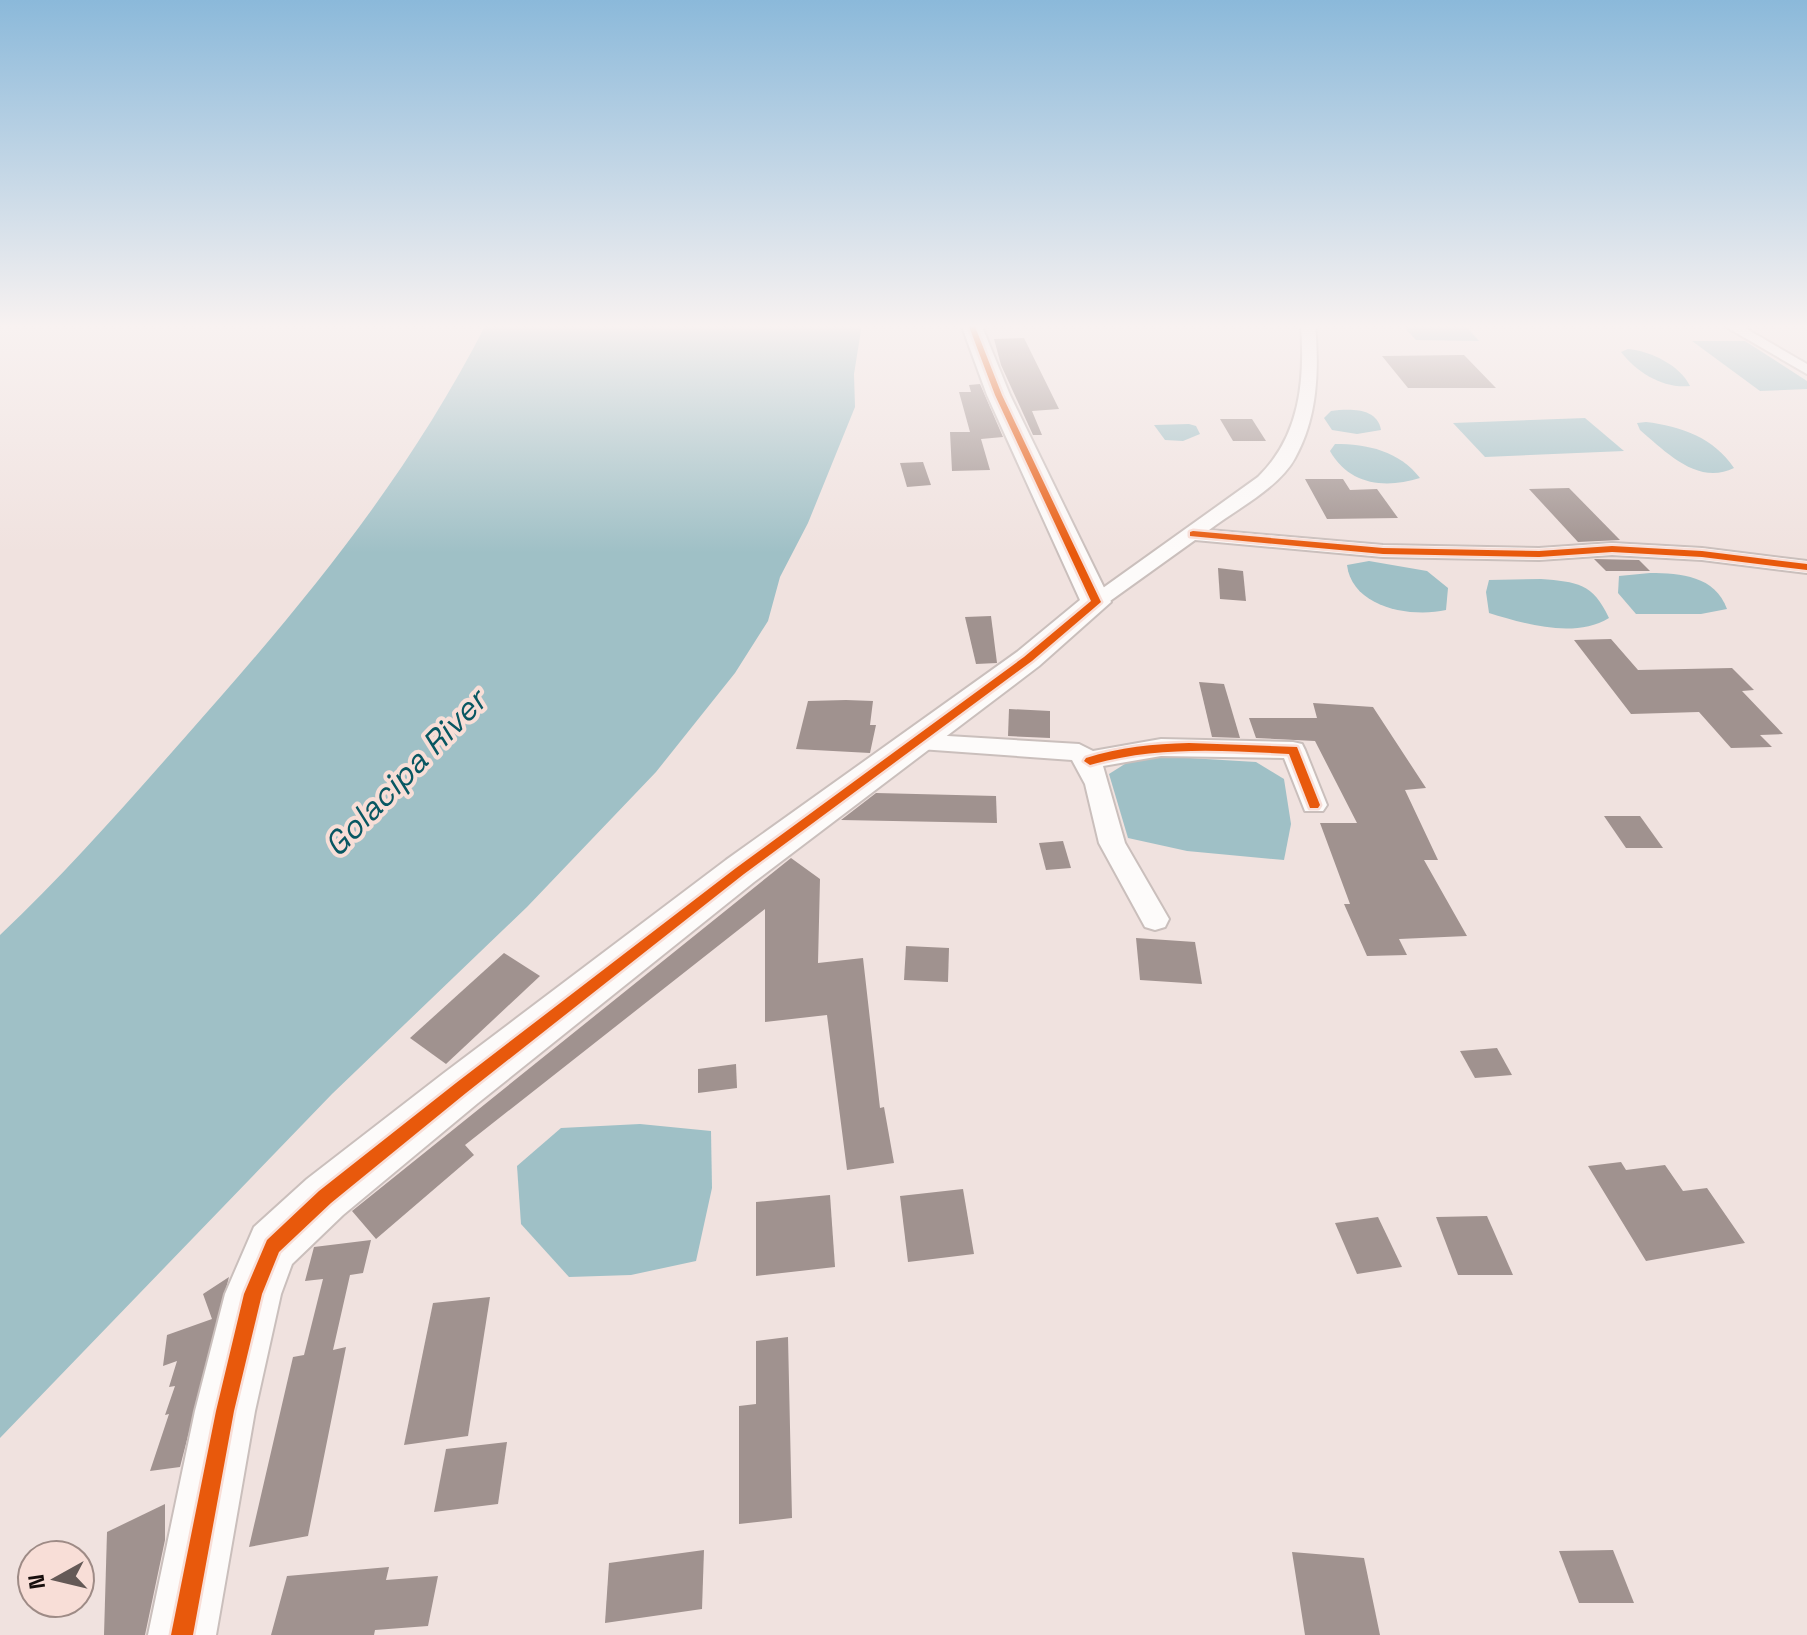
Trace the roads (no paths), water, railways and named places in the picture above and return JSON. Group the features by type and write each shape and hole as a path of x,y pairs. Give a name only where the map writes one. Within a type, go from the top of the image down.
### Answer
{"street":[{"path":"1000,400 1022,449 1064,527 1096,602"},
{"path":"182,1635 232,1381 253,1294 273,1246 325,1197 740,871 1028,659 1096,602 1264,481 1287,458 1306,400"},
{"path":"1193,534 1383,551 1539,554 1612,549 1702,554 1807,567"},
{"path":"915,742 1056,748 1079,752 1090,761 1100,783 1111,841 1155,919"},
{"path":"1090,761 1105,755 1176,749 1293,750 1314,805"}],"water":[{"name":"Golacipa River","path":"443,400 855,400 855,407 808,523 780,577 768,621 735,673 656,772 527,907 332,1094 0,1438 0,935 119,812 271,638 350,539"},
{"path":"1331,411 1368,413 1378,422 1381,430 1357,434 1332,430 1324,418"},
{"path":"1585,418 1624,451 1485,457 1453,423"},
{"path":"1646,422 1696,435 1717,449 1734,468 1708,473 1683,464 1640,430 1637,423"},
{"path":"1154,425 1196,426 1200,434 1183,441 1165,440"},
{"path":"1335,444 1359,446 1393,455 1420,478 1381,483 1358,477 1347,471 1330,451"},
{"path":"1369,561 1427,571 1448,588 1446,610 1401,611 1372,600 1351,580 1347,565"},
{"path":"1650,573 1685,576 1706,583 1722,598 1727,609 1701,614 1636,614 1618,593 1619,576"},
{"path":"1541,579 1582,586 1597,598 1609,618 1581,628 1565,629 1534,625 1489,613 1486,592 1489,580"},
{"path":"1139,755 1256,762 1284,779 1291,824 1284,860 1187,851 1128,838 1109,774"},
{"path":"640,1124 711,1131 712,1188 696,1261 631,1275 569,1277 521,1224 517,1166 561,1128"}]}
